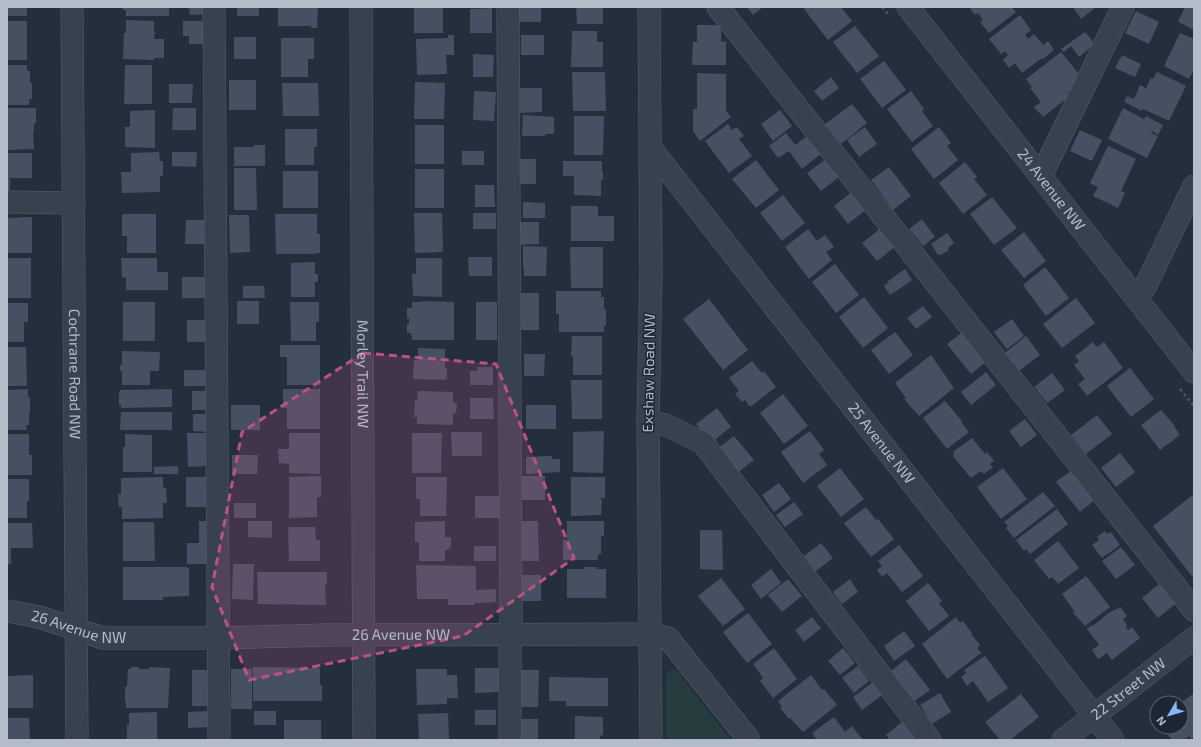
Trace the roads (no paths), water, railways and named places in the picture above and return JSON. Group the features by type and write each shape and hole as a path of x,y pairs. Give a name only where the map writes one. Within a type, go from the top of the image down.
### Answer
{"street":[{"name":"Cochrane Road NW","path":"72,7 78,630 77,740"},
{"path":"214,7 219,740"},
{"name":"Morley Trail NW","path":"361,7 364,740"},
{"path":"508,7 511,611 510,740"},
{"name":"Exshaw Road NW","path":"649,7 650,272 648,422 651,740"},
{"path":"718,7 1194,610"},
{"name":"24 Avenue NW","path":"908,7 1194,372"},
{"path":"1041,176 1120,9"},
{"name":"25 Avenue NW","path":"650,147 1113,740"},
{"path":"1137,299 1146,285 1194,186"},
{"path":"7,202 74,203"},
{"path":"648,422 666,425 703,443 930,740"},
{"name":"26 Avenue NW","path":"7,611 39,617 103,638 649,634 668,638 749,740"},
{"name":"22 Street NW","path":"1063,740 1194,638"}]}
